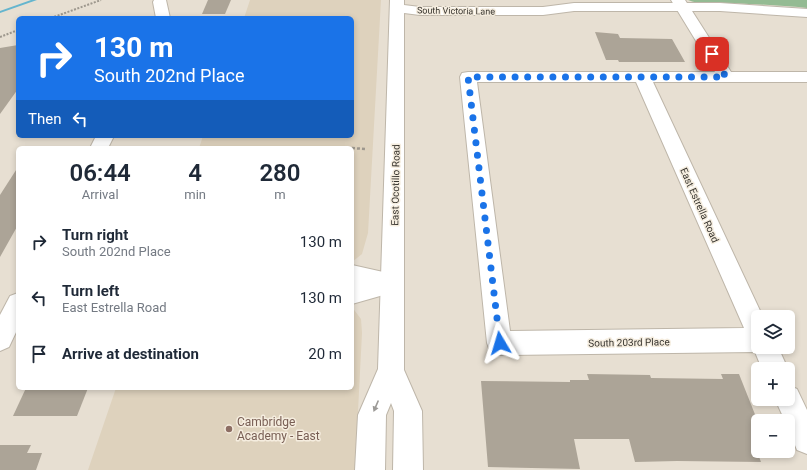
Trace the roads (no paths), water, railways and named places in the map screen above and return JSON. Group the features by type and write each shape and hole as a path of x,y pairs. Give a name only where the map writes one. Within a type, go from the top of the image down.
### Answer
{"main road":[{"name":"South Victoria Lane","path":"396,4 420,12 543,11 574,7 680,4 807,13"},
{"name":"East Ocotillo Road","path":"370,470 372,415 391,370 397,51 396,4"},
{"name":"East Ocotillo Road","path":"391,370 408,411 408,470"}],"street":[{"path":"160,2 164,16"},
{"path":"680,4 726,77"},
{"name":"South 203rd Place","path":"642,77 468,77 500,343 751,340"},
{"path":"642,77 807,77"},
{"name":"East Estrella Road","path":"642,77 751,317"},
{"path":"354,274 393,283"},
{"path":"354,293 393,283"},
{"path":"0,339 13,308"},
{"path":"792,406 807,440"}],"waterway":[{"path":"0,12 35,0"}],"place":[{"name":"Cambridge Academy - East","path":"229,429"}]}
